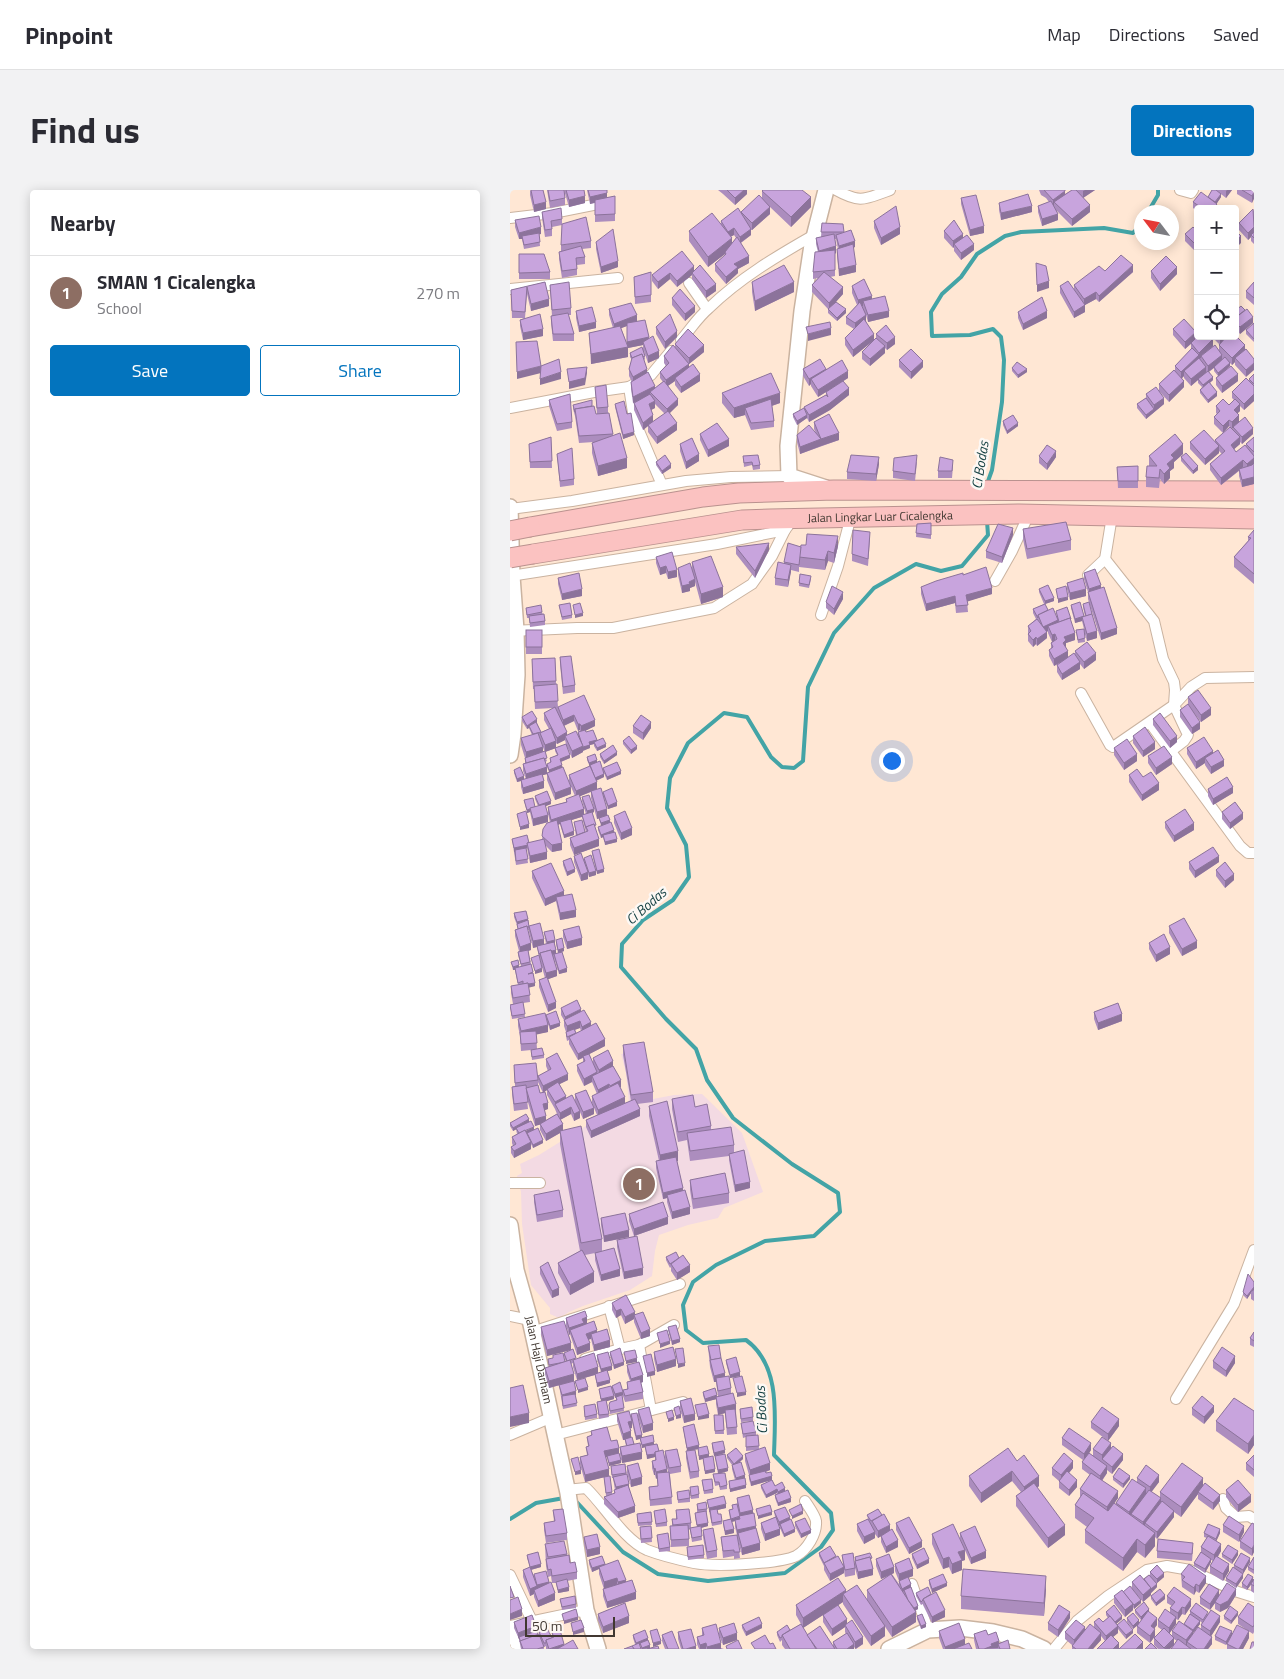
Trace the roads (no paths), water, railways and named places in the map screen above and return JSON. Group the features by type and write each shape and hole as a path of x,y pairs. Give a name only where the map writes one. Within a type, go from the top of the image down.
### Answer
{"highway":[{"name":"Jalan Lingkar Luar Cicalengka","path":"510,531 703,497 739,493 834,490 1020,492 1254,491"},
{"name":"Jalan Lingkar Luar Cicalengka","path":"511,570 534,554 742,520 789,524 851,516 1024,514 1254,519"}],"street":[{"path":"788,476 788,446 802,311 814,235 826,190"},
{"path":"836,190 850,198 858,199 890,190"},
{"path":"1180,190 1191,193 1193,190"},
{"path":"510,218 553,213 603,203"},
{"path":"510,408 629,387 651,375 707,309 768,261 814,235"},
{"path":"510,290 618,278"},
{"path":"689,283 707,309"},
{"path":"629,387 634,419 662,485"},
{"path":"510,755 516,675 510,508 572,501 686,481 731,477 788,476 834,490"},
{"path":"995,581 1012,551 1024,514"},
{"path":"821,615 838,566 851,516"},
{"path":"1088,574 1105,559 1112,516"},
{"path":"511,570 717,544 789,524"},
{"path":"513,631 613,628 714,608 752,584 772,556 789,524"},
{"path":"1105,559 1154,621 1162,658 1174,682 1174,706 1188,736 1171,751"},
{"path":"1081,693 1112,747 1126,740 1174,706 1191,687 1205,678 1254,677"},
{"path":"1150,723 1240,846 1248,853 1254,853"},
{"path":"510,1183 540,1182"},
{"name":"Jalan Haji Darham","path":"510,1225 516,1270 531,1326 571,1511 586,1610"},
{"path":"1176,1399 1234,1304 1254,1250"},
{"path":"510,1316 531,1326 609,1306 680,1284"},
{"path":"609,1306 620,1349"},
{"path":"585,1358 639,1345 674,1325"},
{"path":"639,1345 651,1410"},
{"path":"555,1436 683,1402"},
{"path":"510,1436 550,1418"},
{"path":"567,1491 586,1488 600,1501 625,1532 647,1550 696,1564 768,1562 794,1557 805,1549 813,1536 816,1520 805,1501"},
{"path":"1222,1499 1226,1508 1236,1517 1249,1516 1254,1519"},
{"path":"1054,1649 1077,1621 1108,1596 1147,1570 1166,1566 1190,1570 1238,1592 1254,1597"},
{"path":"510,1574 532,1621"},
{"path":"912,1584 928,1630"},
{"path":"517,1649 510,1627 586,1610 598,1649"},
{"path":"889,1649 928,1630 960,1628 993,1632 1022,1639 1044,1649"}],"waterway":[{"name":"Ci Bodas","path":"1152,205 1158,195 1158,190"},
{"name":"Ci Bodas","path":"987,484 992,470 1002,402 1004,360 1001,337 993,329 970,335 932,336 931,312 942,294 961,277 977,254 1005,236 1021,232 1104,228 1134,232"},
{"name":"Ci Bodas","path":"573,1498 623,1552 658,1574 708,1581 785,1573 821,1547 833,1530 831,1513 774,1455 774,1393 771,1377 765,1363 746,1340 703,1343 686,1330 683,1305 693,1282 716,1265 765,1241 814,1236 840,1212 838,1193 792,1164 733,1118 707,1080 696,1049 666,1019 621,967 622,944 643,920 673,900 689,877 686,845 667,808 670,778 688,743 724,713 747,717 771,757 782,767 794,768 803,761 808,687 834,633 874,588 916,564 941,571 962,566 988,535 987,521"},
{"name":"Ci Bodas","path":"510,1519 536,1503 564,1498"}],"place":[{"name":"SMAN 1 Cicalengka","path":"639,1184"}]}
